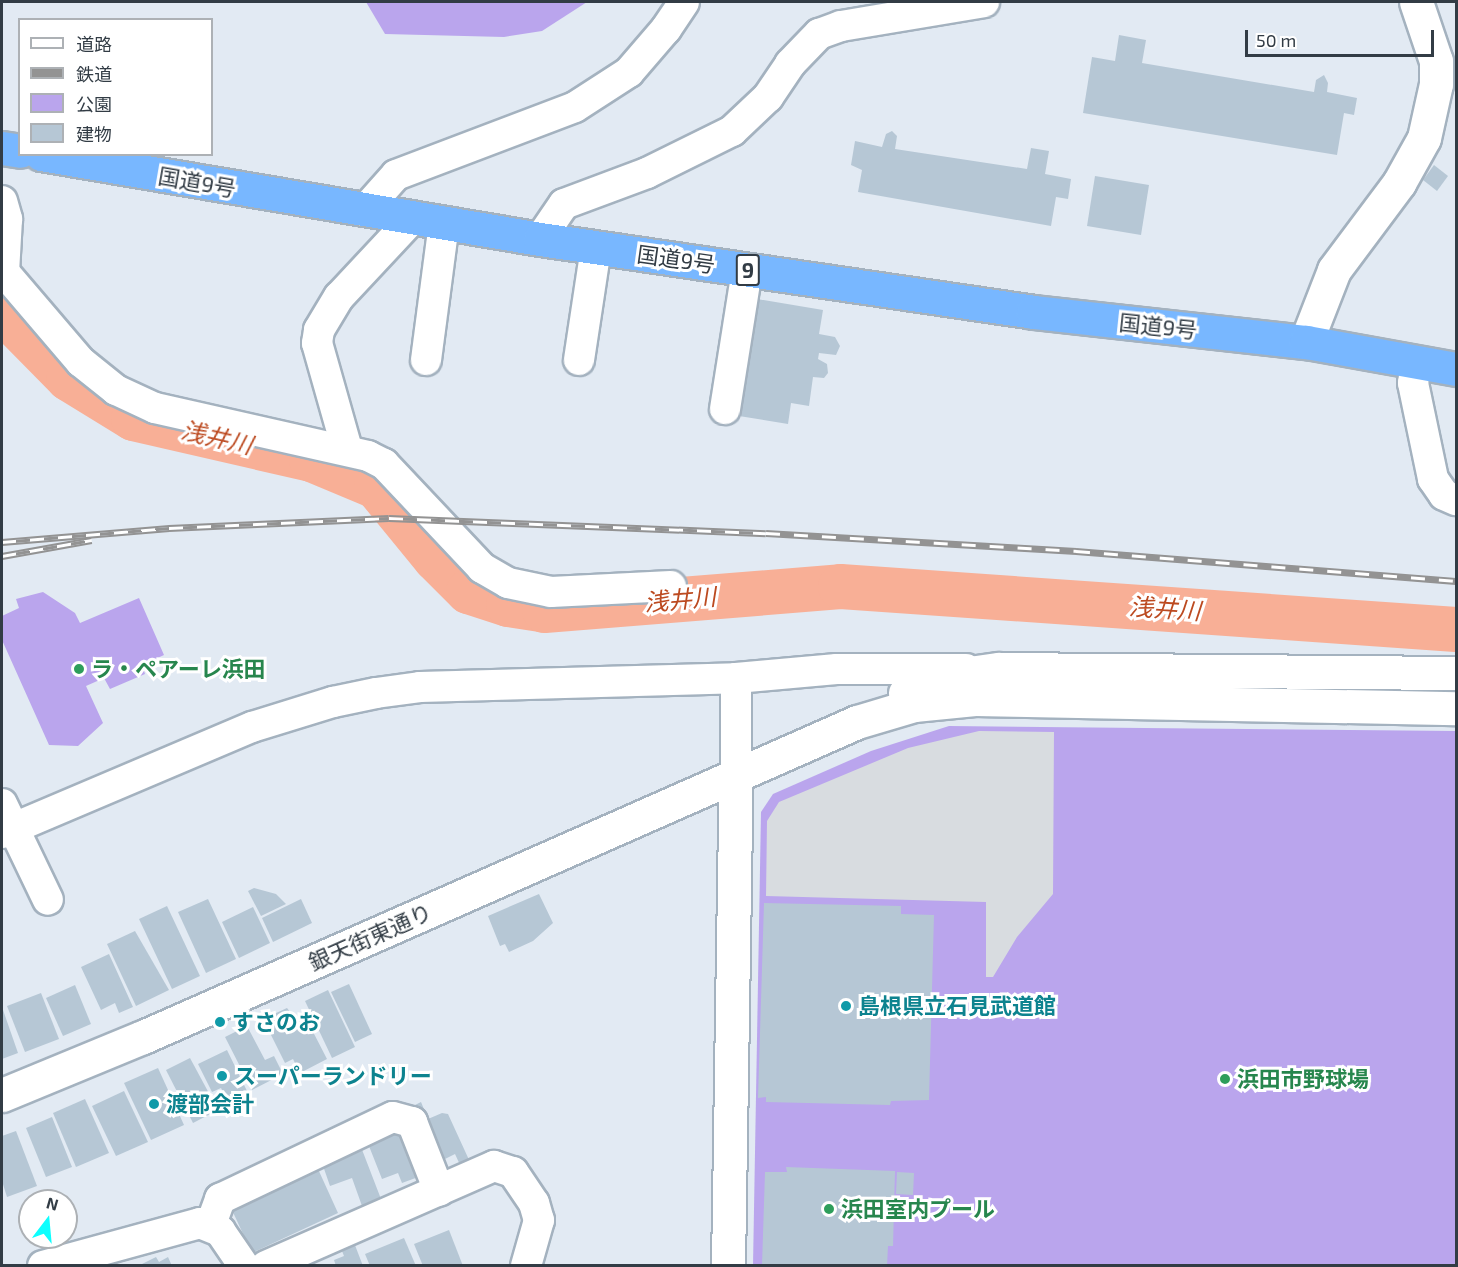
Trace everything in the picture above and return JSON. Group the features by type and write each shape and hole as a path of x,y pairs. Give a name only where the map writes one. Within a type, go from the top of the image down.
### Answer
{"highway":[{"path":"2,148 18,151"},
{"name":"国道9号","path":"52,156 364,211 540,239 1033,312 1306,342 1456,369"}],"street":[{"path":"364,211 396,175 584,102 629,72 666,29 684,2"},
{"path":"540,239 564,204 647,172 732,131 768,98 790,64 819,34 841,26 984,2"},
{"path":"1306,342 1334,270 1399,183 1424,138 1436,84 1436,61 1416,2"},
{"path":"3,208 3,273 81,362 124,394 154,408 346,449 384,464 472,559 495,577 526,589 551,592 671,586"},
{"path":"346,449 317,343 319,330 339,297 428,221"},
{"path":"426,360 428,221"},
{"path":"579,360 596,247"},
{"path":"725,409 747,270"},
{"path":"1416,362 1413,383 1433,479 1439,492 1456,500"},
{"path":"48,900 4,822 252,727 333,702 420,687 736,678 837,669 1456,673"},
{"path":"857,722 898,696 927,685 999,669"},
{"path":"728,1266 736,678"},
{"path":"857,722 914,705 975,699 1456,708"},
{"name":"銀天街東通り","path":"2,1095 143,1037 857,722"},
{"path":"211,1224 220,1199 393,1117 412,1122 439,1191"},
{"path":"266,1266 494,1166 513,1172 525,1186 539,1220 526,1266"},
{"path":"43,1266 186,1225 211,1224"},
{"path":"211,1224 244,1266"}],"green space":[{"path":"366,2 587,2 542,31 504,37 385,34"},
{"name":"ラ・ペアーレ浜田","path":"43,592 75,613 80,623 139,598 164,655 142,665 145,674 110,689 104,678 86,686 103,723 78,746 49,745 2,640 2,616 19,608 16,599"},
{"path":"949,726 1456,731 1456,1265 753,1266 761,812 773,794 871,751"}],"shaded area":[{"path":"979,731 1054,732 1053,894 1017,937 993,977 986,977 986,902 766,896 767,821 779,802 908,748"}],"building":[{"path":"1119,35 1146,40 1142,63 1314,92 1316,80 1324,75 1328,83 1327,92 1357,98 1354,115 1344,113 1337,155 1083,113 1092,57 1115,61"},
{"path":"892,131 897,136 895,149 1027,169 1031,148 1049,151 1045,174 1071,179 1068,199 1056,197 1051,226 858,192 862,170 851,165 855,141 882,147 886,134"},
{"path":"1434,165 1448,176 1437,191 1423,180"},
{"path":"1095,176 1149,185 1141,235 1087,226"},
{"path":"757,299 823,310 819,334 835,337 840,346 836,355 819,353 818,359 827,364 828,373 824,378 813,377 809,406 791,403 788,424 739,416"},
{"path":"254,888 276,894 286,904 261,916 248,891"},
{"path":"539,894 553,923 533,941 509,952 505,944 500,946 488,916"},
{"path":"208,899 236,959 206,973 178,912"},
{"path":"301,899 312,923 273,942 262,918"},
{"name":"島根県立石見武道館","path":"764,903 901,906 901,914 934,915 929,1100 891,1101 890,1105 766,1102 766,1097 758,1098"},
{"path":"167,906 200,976 172,989 139,919"},
{"path":"253,907 270,943 239,958 222,922"},
{"path":"135,931 169,990 136,1006 107,944"},
{"path":"109,954 133,1007 119,1013 115,1003 101,1010 81,967"},
{"path":"349,984 372,1034 355,1042 331,992"},
{"path":"75,985 91,1024 63,1036 46,998"},
{"path":"328,990 355,1047 332,1058 305,1001"},
{"path":"41,993 59,1039 25,1052 7,1006"},
{"path":"2,1007 18,1053 2,1059"},
{"path":"287,1008 303,1029 310,1026 327,1059 300,1073 293,1059 285,1063 263,1019"},
{"path":"247,1026 265,1060 274,1056 283,1074 252,1090 225,1037"},
{"name":"スーパーランドリー","path":"227,1050 247,1091 227,1100 221,1088 212,1092 198,1064"},
{"path":"190,1058 218,1110 193,1123 166,1070"},
{"name":"渡部会計","path":"158,1068 184,1125 151,1140 124,1083"},
{"path":"124,1091 148,1142 116,1156 92,1106"},
{"path":"85,1099 109,1153 76,1167 53,1113"},
{"path":"421,1102 428,1119 442,1113 448,1114 470,1162 461,1167 455,1154 437,1163 411,1107"},
{"path":"52,1117 72,1167 46,1177 26,1128"},
{"path":"394,1130 396,1134 403,1131 421,1176 402,1183 398,1173 382,1179 367,1141"},
{"path":"16,1131 37,1186 18,1189 18,1193 7,1197 2,1181 2,1136"},
{"path":"361,1147 381,1199 362,1206 352,1178 330,1186 322,1163"},
{"name":"浜田室内プール","path":"786,1167 895,1171 893,1246 888,1246 887,1266 762,1265 765,1172 787,1172"},
{"path":"318,1169 338,1213 252,1253 231,1208"},
{"path":"897,1172 914,1173 913,1195 896,1194"},
{"path":"449,1230 463,1266 423,1266 414,1244"},
{"path":"404,1238 416,1266 370,1266 365,1254"},
{"path":"353,1240 363,1266 336,1266 334,1260 344,1256 340,1246"},
{"path":"156,1257 159,1262 168,1257 172,1266 138,1266"}],"waterway":[{"name":"浅井川","path":"2,311 68,378 133,418 311,459 376,486 435,558 468,591 508,604 544,610 840,586 1456,629"}],"railway":[{"path":"2,542 169,528 389,518 766,533 1076,551 1456,581"},
{"path":"2,556 92,540"}],"place":[{"name":"ラ・ペアーレ浜田","path":"79,669"},
{"name":"島根県立石見武道館","path":"846,1006"},
{"name":"すさのお","path":"220,1022"},
{"name":"スーパーランドリー","path":"222,1076"},
{"name":"浜田市野球場","path":"1225,1079"},
{"name":"渡部会計","path":"154,1104"},
{"name":"浜田室内プール","path":"829,1209"}]}
